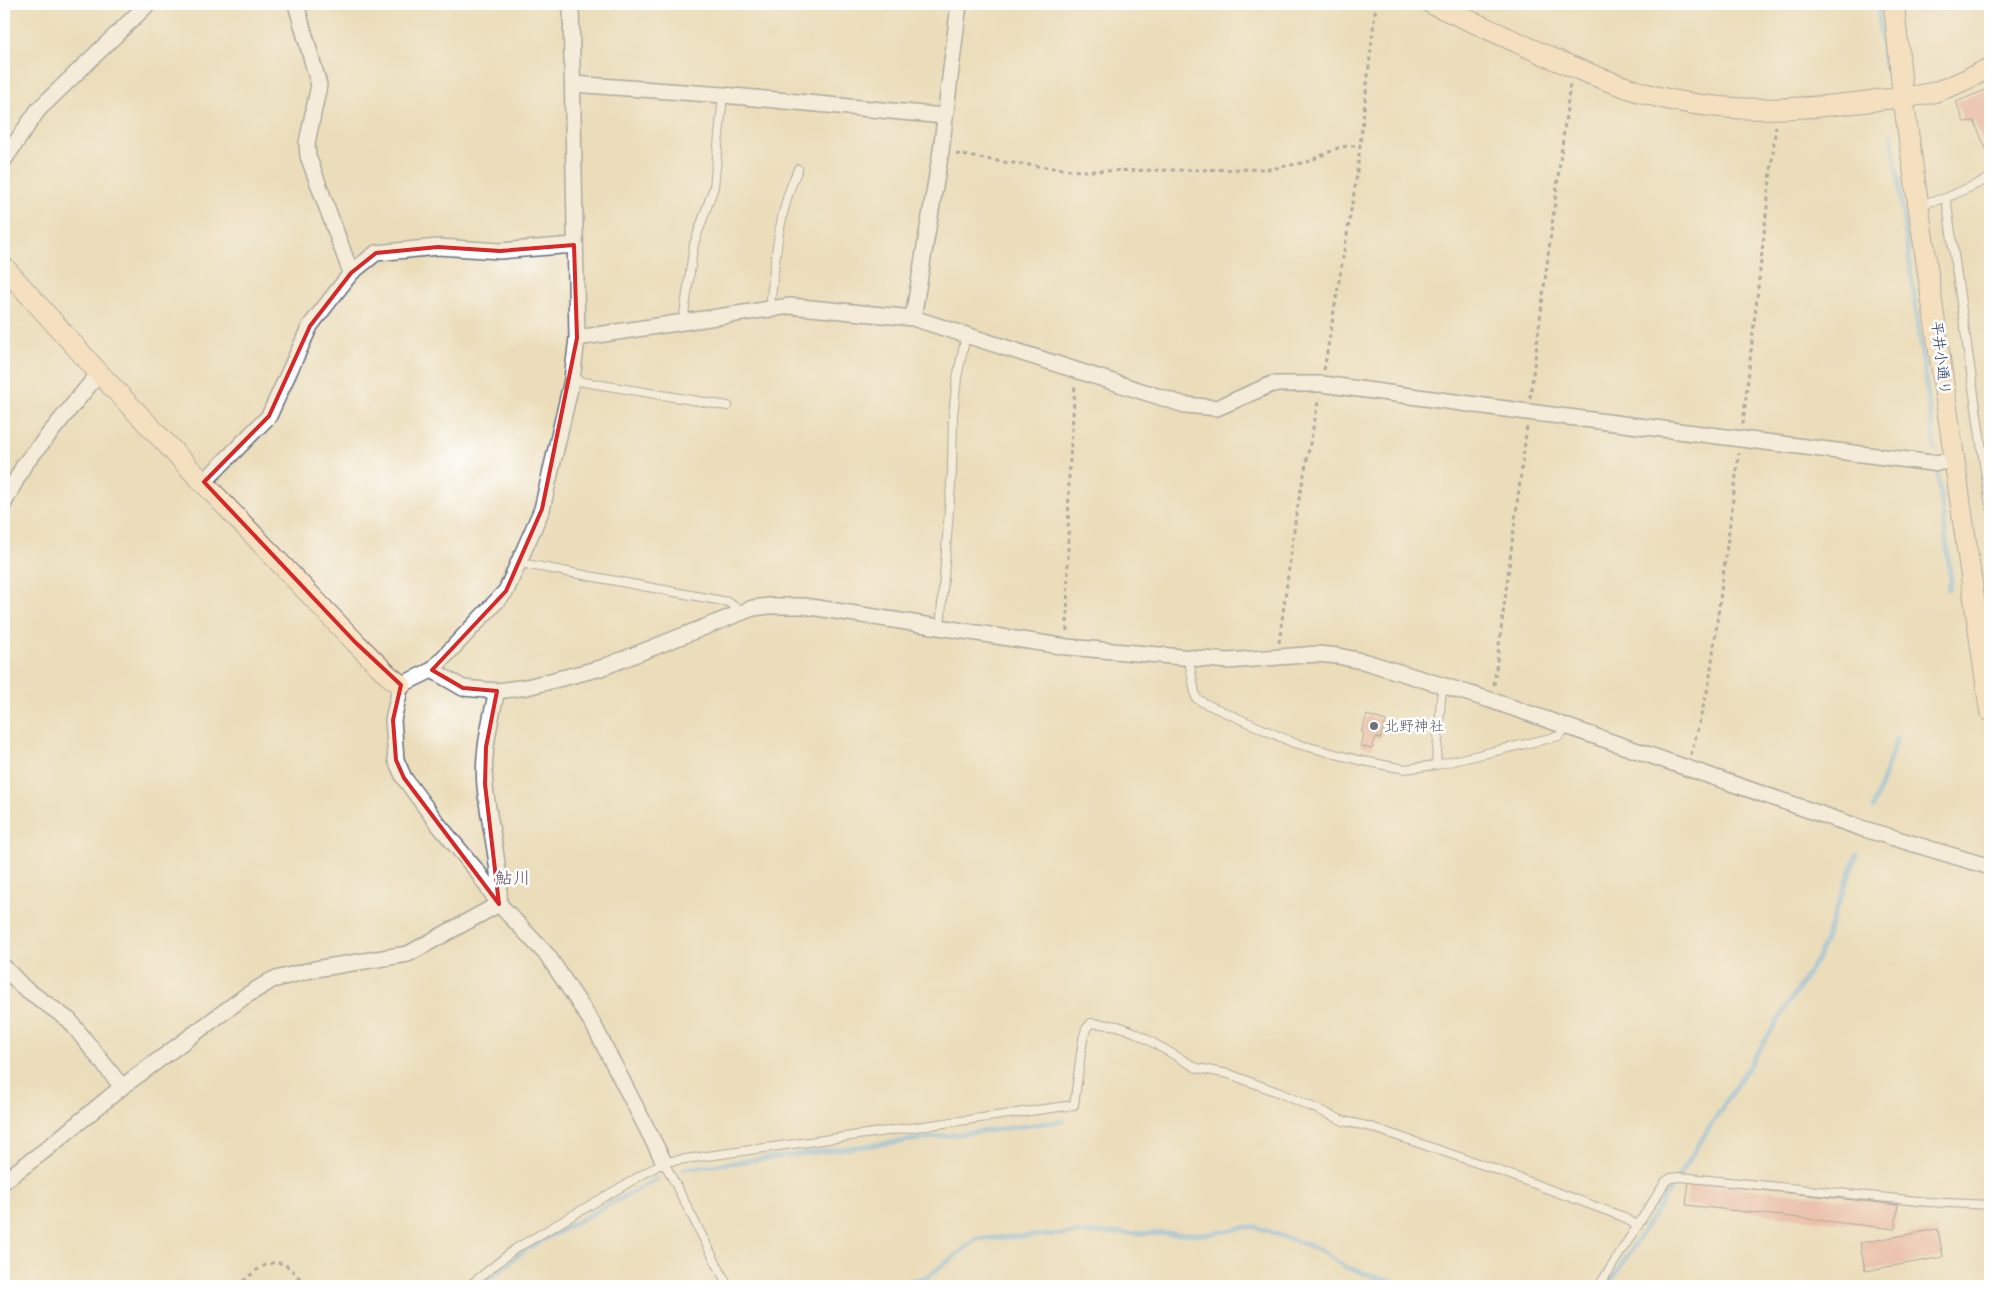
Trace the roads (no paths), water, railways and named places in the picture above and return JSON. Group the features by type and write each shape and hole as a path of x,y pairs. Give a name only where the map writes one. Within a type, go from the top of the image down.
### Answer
{"street":[{"path":"4,160 38,110 148,4"},
{"path":"296,4 318,85 307,143 308,156 351,274"},
{"path":"401,684 432,670 506,591 520,563 542,509 572,380 577,338 571,4"},
{"path":"913,318 941,151 958,4"},
{"path":"1432,4 1574,68 1632,90 1683,103 1733,108 1778,109 1840,105 1904,97 1938,90 1990,68"},
{"name":"平井小通り","path":"1894,4 1904,97 1990,711"},
{"path":"573,84 723,94 944,116"},
{"path":"204,482 269,416 310,326 351,274 376,253 438,246 500,251 574,245"},
{"path":"4,267 99,373 355,642 389,676 401,684"},
{"path":"577,338 790,306 913,318 1185,405 1216,408 1272,384 1322,384 1932,463 1954,460"},
{"path":"4,503 24,465 99,373"},
{"path":"432,670 463,688 497,691 527,687 601,668 738,612 769,606 804,606 940,629 1067,647 1228,661 1317,654 1338,656 1366,662 1490,700 1861,828 1990,867"},
{"path":"401,684 393,720 396,760 404,778 438,824 478,871 499,904 548,956 588,1017 664,1162"},
{"path":"497,691 486,747 485,784 500,886 499,904"},
{"path":"4,1181 122,1087 244,997 272,980 316,969 408,954 499,904"},
{"path":"4,967 23,987 69,1020 122,1087"}],"lane":[{"path":"683,322 694,244 714,187 723,94"},
{"path":"770,308 776,248 788,190 798,168"},
{"path":"1920,204 1946,198 1990,178"},
{"path":"1946,198 1988,471 1990,506"},
{"path":"940,629 946,527 952,471 953,416 957,378 966,335"},
{"path":"572,380 728,406"},
{"path":"520,563 728,602 738,612"},
{"path":"1190,657 1196,698 1294,742 1358,760 1405,769 1436,765 1559,736 1567,727"},
{"path":"1436,765 1442,686"},
{"path":"469,1286 515,1249 664,1162 1074,1106 1086,1029 1091,1023 1118,1026 1134,1032 1197,1068 1230,1074 1280,1093 1344,1122 1370,1127 1489,1167 1621,1216 1638,1226"},
{"path":"664,1162 728,1286"},
{"path":"1598,1286 1666,1181 1671,1178 1680,1177 1928,1202 1990,1205"}],"waterway":[{"path":"1878,4 1884,65"},
{"path":"1892,134 1935,449"},
{"path":"1938,476 1951,581 1948,589"},
{"path":"1873,808 1897,738"},
{"path":"1608,1286 1819,956 1857,854"},
{"path":"684,1169 1063,1121"},
{"path":"482,1286 526,1249 657,1179"},
{"path":"877,1286 926,1278 977,1239 1079,1233 1210,1234 1247,1227 1256,1227 1319,1249 1345,1267 1386,1280 1417,1286"}],"place":[{"name":"北野神社","path":"1374,726"}],"district":[{"name":"鮎川","path":"513,878"}]}
